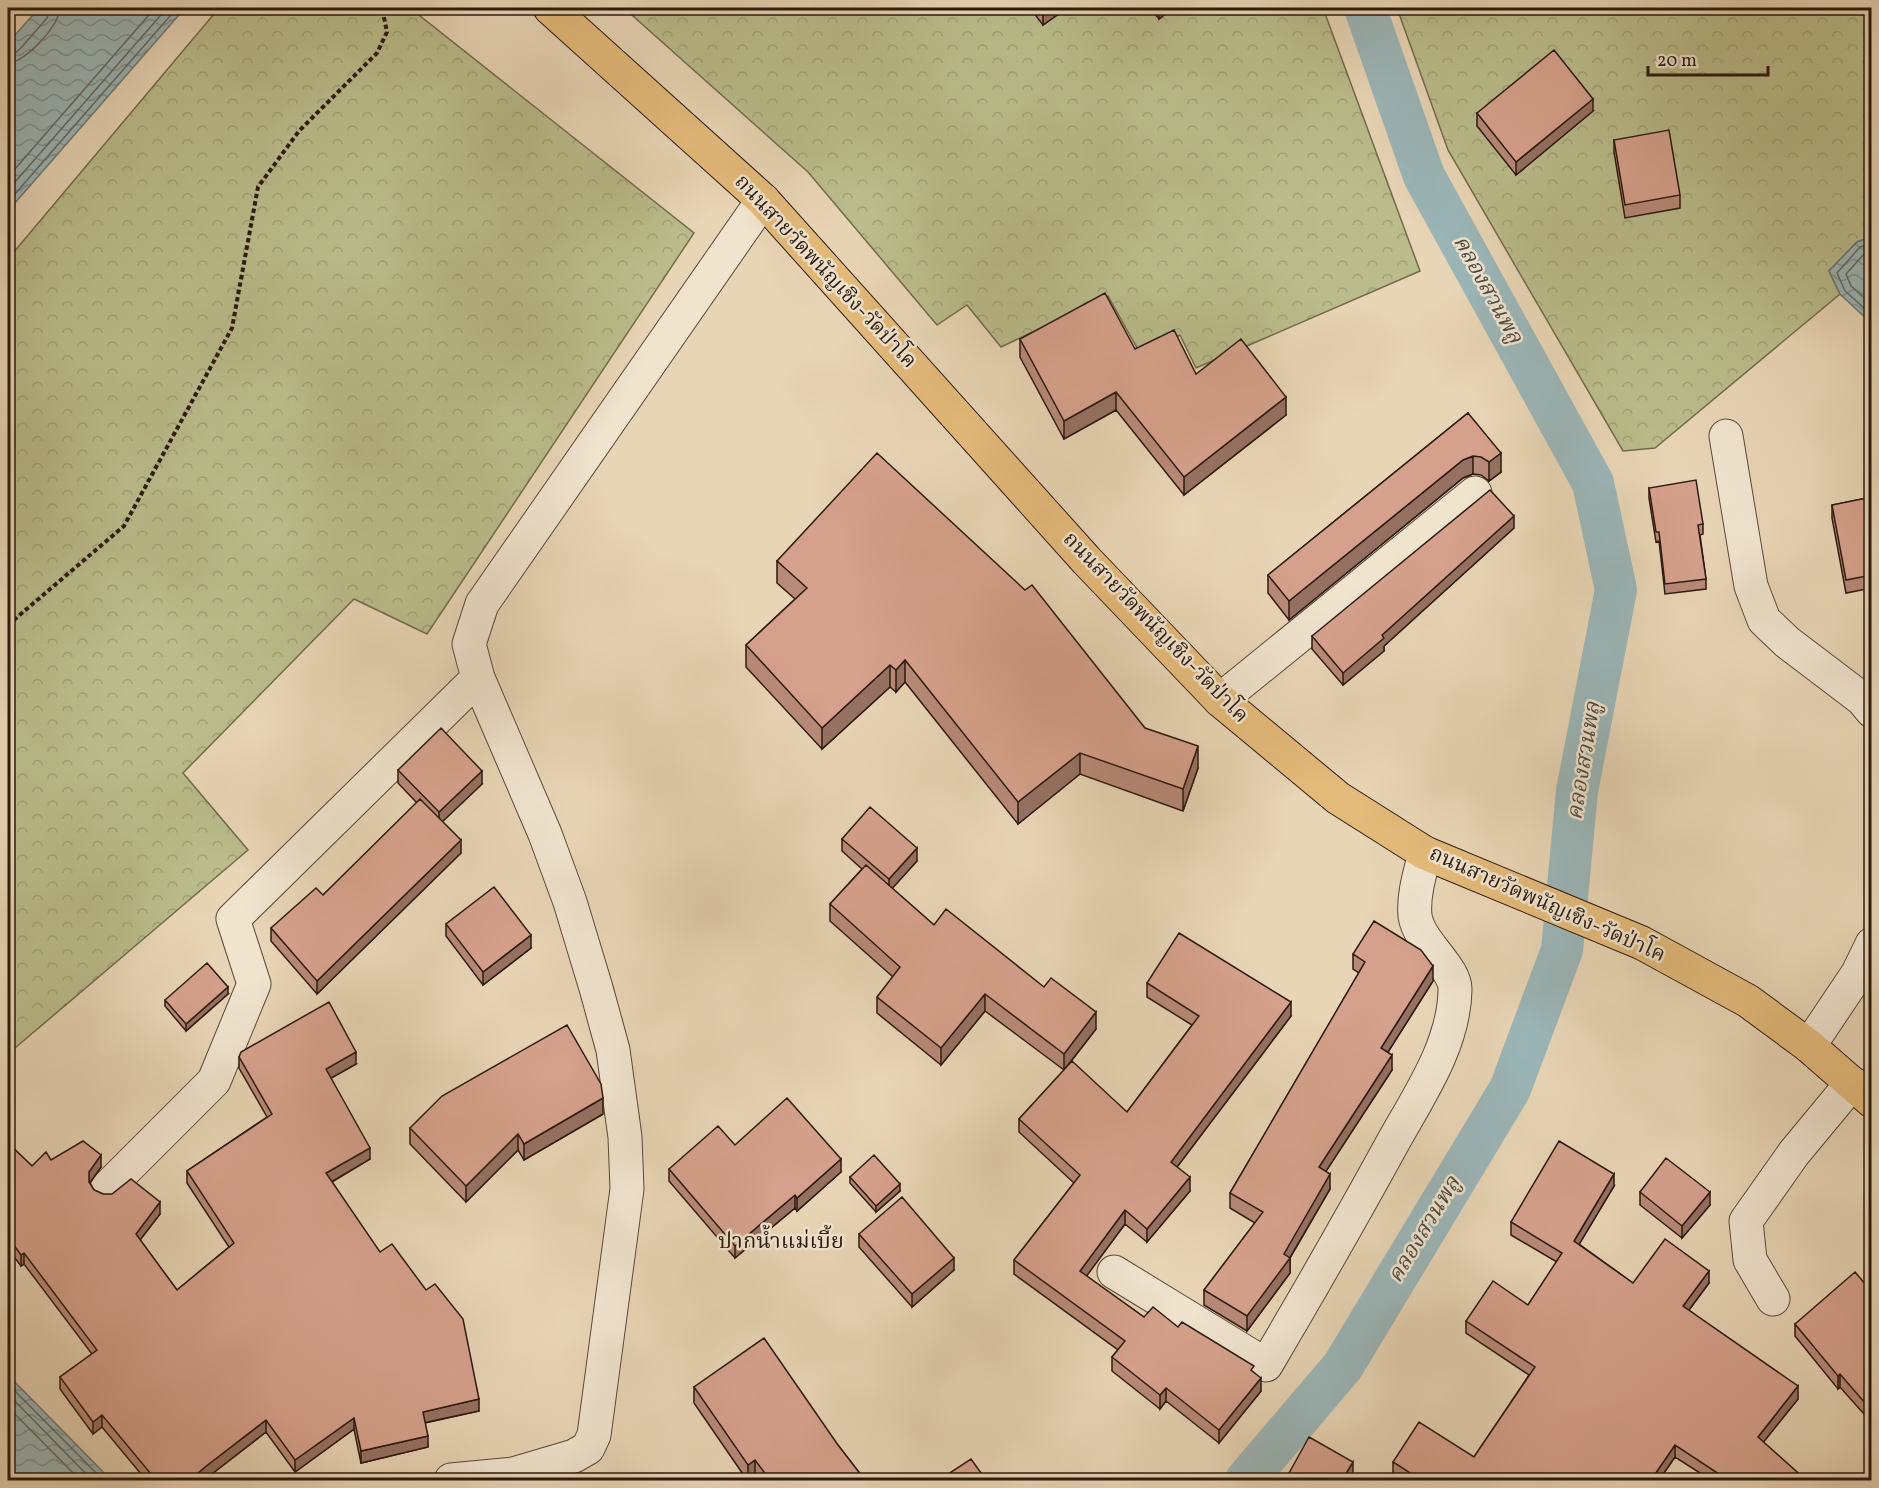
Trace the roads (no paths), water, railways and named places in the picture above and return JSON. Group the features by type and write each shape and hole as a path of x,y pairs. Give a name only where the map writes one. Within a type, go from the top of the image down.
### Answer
{"main road":[{"name":"ถนนสายวัดพนัญเชิง-วัดป่าโค","path":"556,10 763,200 1087,561 1221,700 1338,798 1425,853 1642,943 1748,1001 1809,1046 1862,1092"}],"street":[{"path":"451,1480 513,1478 574,1456 588,1448 594,1435 627,1189 625,1137 613,1050 596,988 570,902 545,834 478,678 469,644 482,604 763,200"},
{"path":"1725,436 1752,586 1764,620 1787,642 1862,699 1872,711"},
{"path":"1221,700 1475,493"},
{"path":"107,1188 214,1081 254,984 233,919 478,678"},
{"path":"1113,1272 1266,1365 1368,1188 1433,1068 1451,1027 1456,988 1448,969 1427,944 1415,917 1416,893 1425,853"},
{"path":"1809,1046 1858,973 1872,944"},
{"path":"1773,1299 1750,1260 1746,1221 1794,1153 1862,1092"}],"water":[{"path":"39,8 185,8 8,211 8,43"},
{"path":"1872,237 1871,323 1840,294 1829,271 1857,242"},
{"path":"8,1375 111,1480 8,1480"}],"waterway":[{"name":"คลองสวนพลู","path":"1246,1480 1343,1366 1510,1089 1562,950 1577,791 1616,590 1593,483 1424,176 1365,8"}],"district":[{"name":"ปากน้ำแม่เบี้ย","path":"781,1242"}]}
